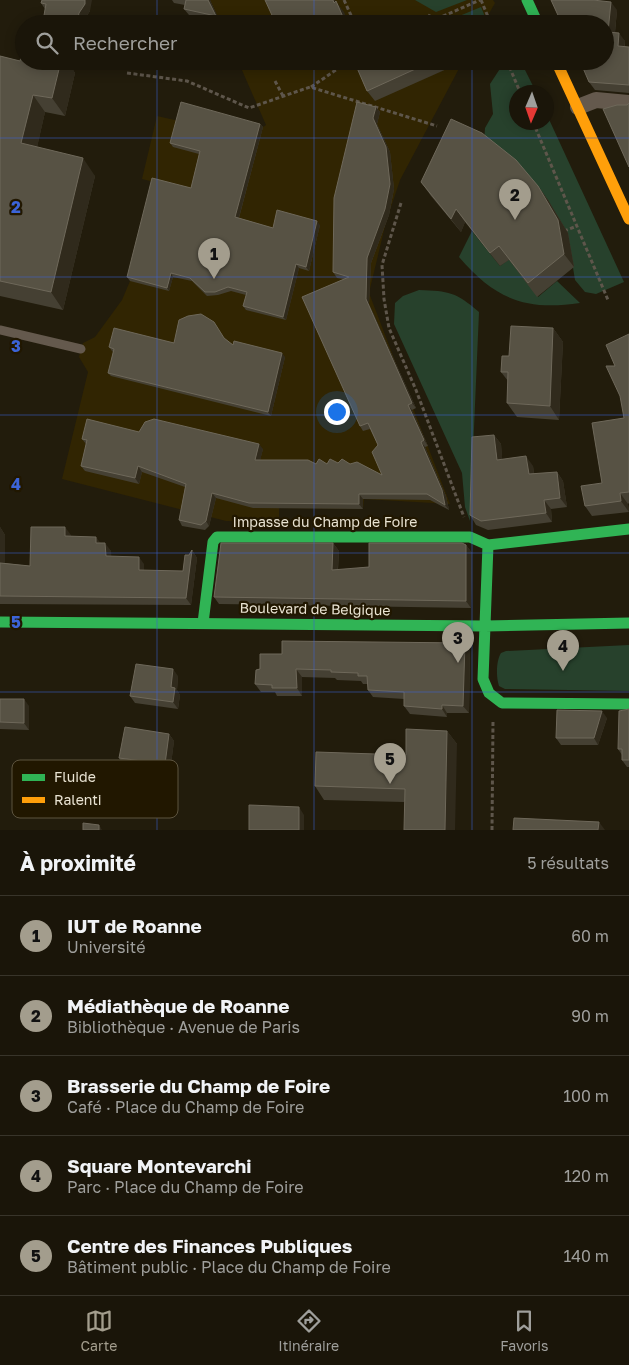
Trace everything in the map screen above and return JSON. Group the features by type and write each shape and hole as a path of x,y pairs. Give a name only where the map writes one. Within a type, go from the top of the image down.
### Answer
{"main road":[{"path":"526,0 534,15"},
{"path":"560,70 629,219"},
{"path":"629,529 488,545 483,679 486,690 492,698 502,703 629,704"},
{"name":"Impasse du Champ de Foire","path":"203,623 212,542 217,536 470,537 488,545"},
{"name":"Boulevard de Belgique","path":"0,622 485,626 629,623"}],"street":[{"path":"578,107 596,100 629,103"}],"lane":[{"path":"0,330 81,349"}],"path":[{"path":"344,0 351,15"},
{"path":"445,15 480,0 487,15"},
{"path":"127,73 187,81 249,108 310,87 336,70"},
{"path":"511,70 517,85"},
{"path":"276,81 283,96"},
{"path":"310,87 437,126"},
{"path":"536,130 608,300"},
{"path":"401,203 382,265 384,299 389,328 416,390 458,499 470,537"},
{"path":"564,231 577,226"},
{"path":"492,698 492,830"}],"shaded area":[{"path":"210,0 493,0 495,3 488,15 217,15"},
{"path":"242,70 458,70 400,180 386,222 369,293 450,504 364,499 363,509 279,508 279,522 226,521 62,479 88,372 79,357 83,343 95,337 122,300 130,281 154,182 142,179 157,116 179,121 184,106 263,127 266,125"}],"green space":[{"path":"415,0 467,0 436,12"},
{"path":"481,7 484,15 462,15"},
{"path":"499,70 525,70 532,85 509,85 509,130 554,130 624,282 596,294 585,292 575,280 570,249 561,224 548,200 484,143 485,128 493,114 490,84"},
{"path":"472,231 500,266 515,255 538,297 557,281 580,303 543,305 527,303 512,299 485,283 459,257"},
{"path":"419,290 452,294 464,300 479,312 470,521 465,507 462,473 394,324 395,303 403,296"},
{"path":"629,645 629,691 505,689 499,686 497,674 498,660 501,653 506,651"}],"building":[{"path":"42,0 85,0 85,4 79,15 44,15 46,4 41,3"},
{"path":"186,0 208,0 216,15 211,15 184,9"},
{"path":"265,0 333,0 334,3 336,1 342,15 272,15"},
{"path":"551,0 611,2 610,15 558,15"},
{"path":"614,33 619,33 618,46 629,47 629,85 589,82 584,70 614,70"},
{"path":"0,56 15,60 15,70 59,70 52,98 33,95 21,143 83,158 51,292 0,281"},
{"path":"358,70 413,70 367,91"},
{"path":"181,102 260,124 235,217 273,228 277,210 317,221 306,267 296,264 283,317 243,306 247,292 228,287 215,292 205,292 190,278 171,273 167,288 127,277 152,178 191,188 200,151 170,143"},
{"path":"357,102 376,107 373,118 386,147 390,184 385,209 367,258 366,299 412,403 408,405 424,440 421,442 442,490 445,505 427,494 359,494 359,504 249,503 212,493 206,521 201,525 179,520 186,484 138,466 135,478 81,466 87,440 82,439 87,419 139,432 145,422 154,419 259,444 255,460 308,460 316,464 319,459 327,464 330,459 338,463 342,459 350,464 357,462 382,475 372,452 378,445 368,423 360,426 302,297 349,277 333,272 334,198"},
{"path":"629,103 629,167 603,109"},
{"path":"451,119 482,133 516,160 538,186 558,220 564,254 528,283 499,246 490,253 456,209 451,219 421,182"},
{"path":"201,314 214,322 224,338 233,345 234,341 282,353 268,412 108,373 114,349 109,347 114,328 174,343 179,320"},
{"path":"511,326 553,328 550,406 507,403 508,372 501,372 502,356 509,356"},
{"path":"629,334 629,492 620,493 621,501 585,506 581,486 602,483 592,423 624,418 620,396 606,366 615,366 606,345"},
{"path":"494,435 497,460 526,456 529,474 557,472 560,498 544,500 546,513 481,521 470,515 472,437"},
{"path":"31,527 65,527 65,536 96,537 96,543 105,543 106,556 139,557 139,570 183,571 185,555 189,555 192,550 186,598 0,596 0,563 30,566"},
{"path":"221,543 333,543 332,570 369,567 369,543 462,543 466,545 466,601 214,597"},
{"path":"282,641 465,643 463,706 442,705 442,709 404,706 404,692 368,690 367,676 358,676 358,673 331,672 331,670 296,669 297,688 272,688 272,685 255,684 256,670 260,669 260,654 282,654"},
{"path":"136,664 173,669 171,687 175,688 173,702 130,696"},
{"path":"0,699 24,699 24,723 0,722"},
{"path":"629,709 629,760 622,760 622,749 618,749 619,711"},
{"path":"557,710 602,711 594,738 556,738"},
{"path":"125,727 169,734 166,760 119,758"},
{"path":"406,729 447,731 445,830 404,830 405,789 315,786 316,752 406,755"},
{"path":"249,805 299,807 299,830 249,830"},
{"path":"514,818 599,822 598,830 513,830"},
{"path":"83,823 99,825 99,830 83,830"}],"traffic: fast":[{"path":"527,0 534,15"},
{"path":"629,529 488,545 483,679 489,693 502,703 629,704"},
{"path":"203,623 213,542 217,537 470,537 488,545"},
{"path":"0,622 485,626 629,623"}],"traffic: slow":[{"path":"560,70 629,219"}],"place":[{"name":"Médiathèque de Roanne","path":"515,220"},
{"name":"IUT de Roanne","path":"214,279"},
{"name":"Brasserie du Champ de Foire","path":"458,663"},
{"name":"Square Montevarchi","path":"563,671"},
{"name":"Centre des Finances Publiques","path":"390,784"}]}
